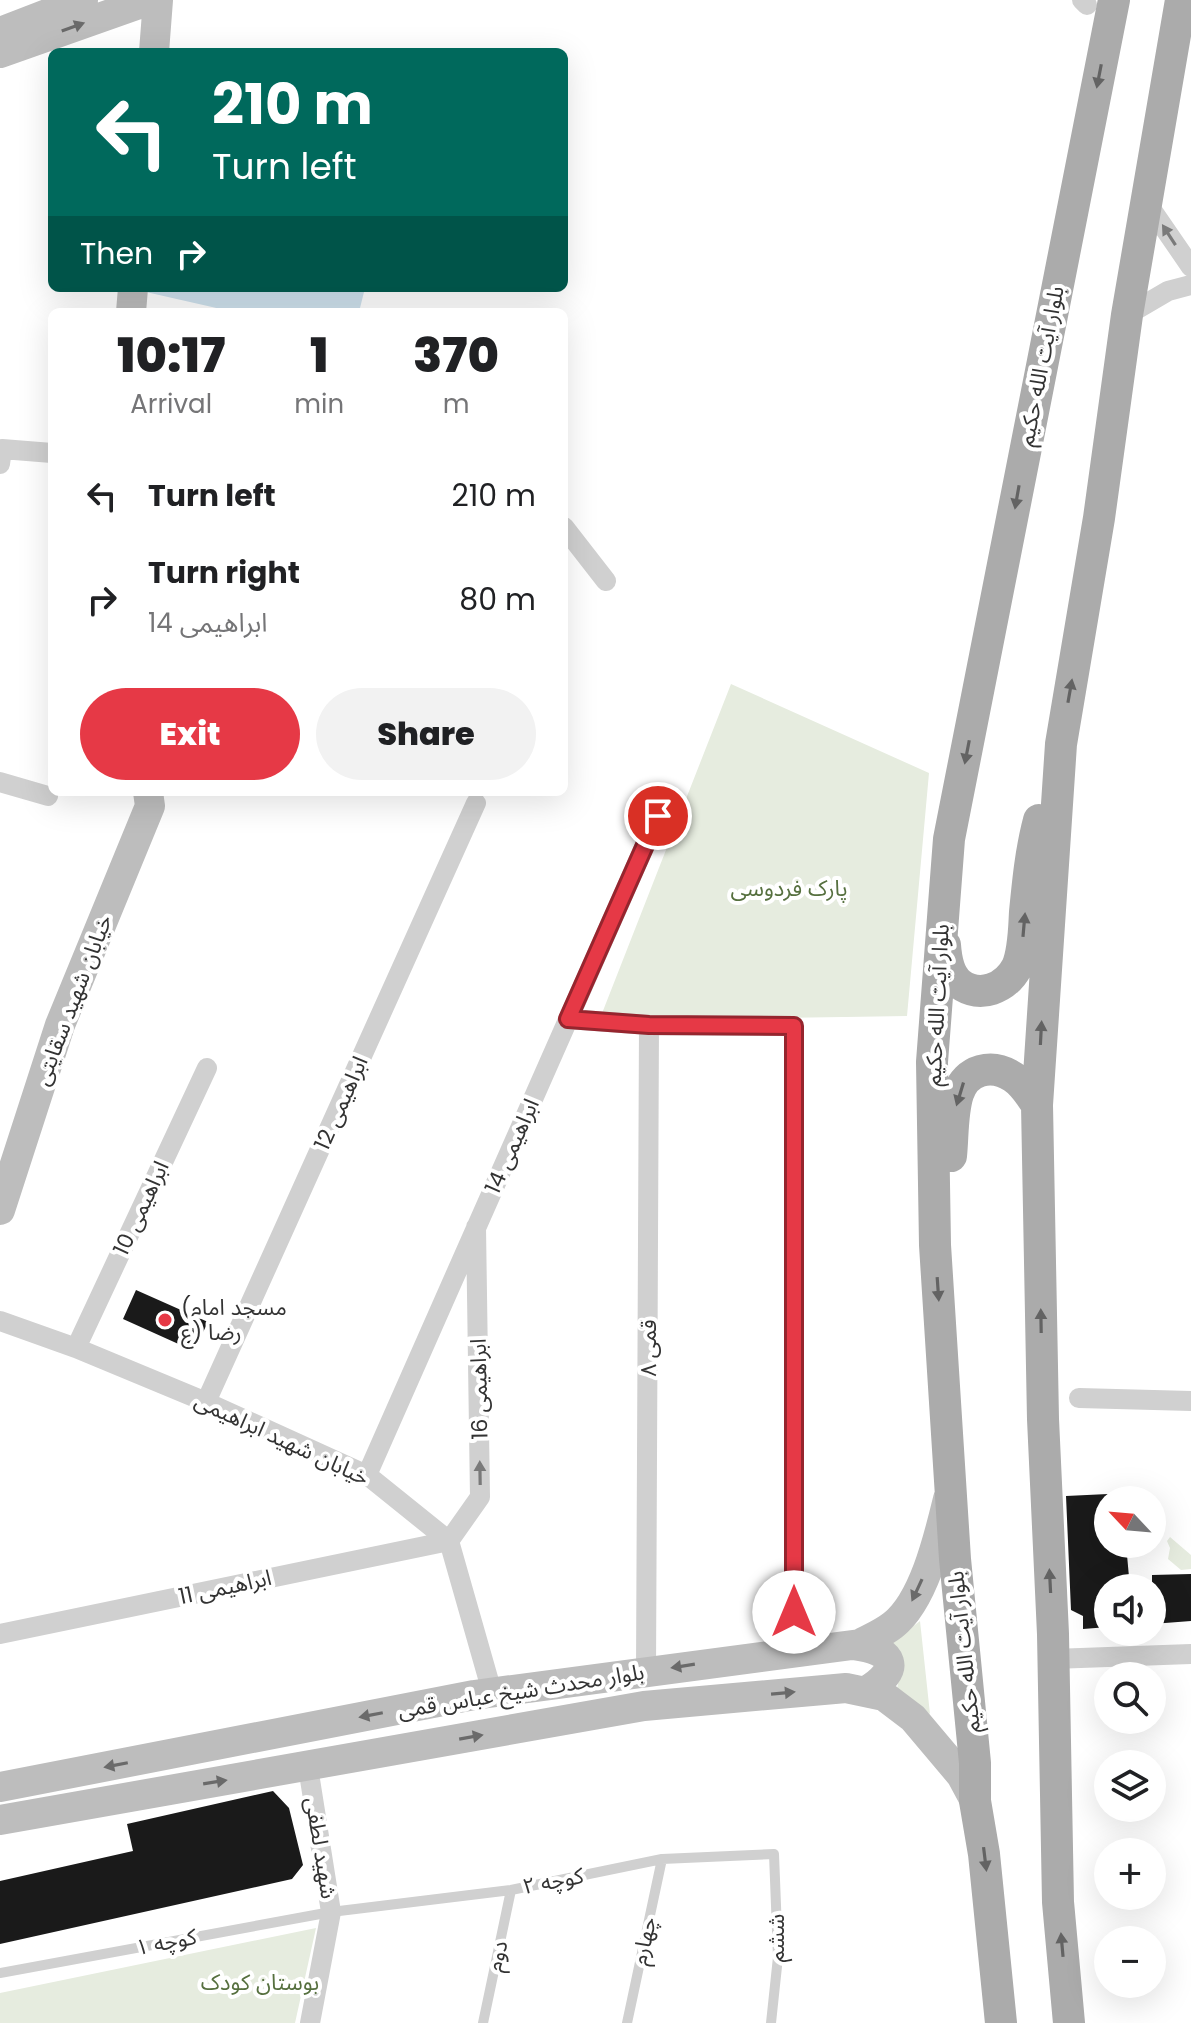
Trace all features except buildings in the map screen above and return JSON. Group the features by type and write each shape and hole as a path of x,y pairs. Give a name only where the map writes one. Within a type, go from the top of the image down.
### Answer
{"main road":[{"path":"0,32 83,0"},
{"path":"0,53 150,0"},
{"path":"154,48 158,0"},
{"path":"942,910 947,963 957,982 969,990 984,992 1000,986 1016,968 1022,946 1034,843 1061,744 1099,518 1127,315 1181,0"},
{"name":"بلوار آیت الله حکیم","path":"1001,2023 984,1854 975,1801 975,1763 955,1559 935,1245 932,1062 949,839 1093,1"},
{"path":"1061,744 1037,1105 1058,1902 1069,2023"},
{"name":"خیابان شهید سقایتی","path":"0,1210 60,1025 150,806 149,796"},
{"path":"935,1245 950,1169 957,1095 964,1079 987,1068 1011,1075 1025,1087 1037,1105"},
{"name":"بلوار محدث شیخ عباس قمی","path":"0,1787 492,1692 854,1645 895,1623 910,1606 932,1556 951,1489"},
{"path":"854,1645 876,1648 887,1657 889,1666 886,1677 866,1691"},
{"name":"بلوار محدث شیخ عباس قمی","path":"0,1820 644,1706 846,1688 884,1696 928,1733 961,1775 975,1801"}],"street":[{"path":"1147,203 1191,267"},
{"path":"1127,315 1168,291 1191,285"},
{"path":"0,464 2,449 48,453"},
{"path":"568,532 606,581"},
{"path":"0,782 48,796"},
{"name":"ابراهیمی 12","path":"206,1402 476,803"},
{"name":"ابراهیمی 14","path":"367,1475 658,816"},
{"path":"568,1019 649,1025 794,1026 794,1612"},
{"name":"قمی ۸","path":"646,1672 649,1025"},
{"name":"ابراهیمی 10","path":"76,1348 207,1068"},
{"name":"ابراهیمی 16","path":"449,1541 480,1497 476,1227"},
{"name":"خیابان شهید ابراهیمی","path":"0,1321 76,1348 206,1402 367,1475 449,1541"},
{"path":"1079,1398 1191,1401"},
{"path":"449,1541 492,1692"},
{"name":"ابراهیمی 11","path":"0,1634 449,1541"},
{"path":"1053,1659 1191,1654"},
{"name":"شهید لطفی","path":"308,1767 331,1912 310,2023"}],"lane":[{"name":"کوچه ۲","path":"331,1912 511,1890 662,1859 774,1854"},
{"name":"ششم","path":"771,2023 778,1957 774,1854"},
{"name":"چهارم","path":"627,2023 662,1859"},
{"name":"دوم","path":"483,2023 511,1890"},
{"name":"کوچه ۱","path":"0,1973 331,1912"}],"green space":[{"name":"پارک فردوسی","path":"731,684 929,773 907,1016 599,1021"},
{"path":"1170,1537 1191,1555 1191,1569 1181,1570 1168,1559 1170,1548 1167,1541"},
{"path":"920,1621 930,1714 897,1690 899,1676 890,1644"},
{"name":"بوستان کودک","path":"316,1928 295,2023 0,2023 0,1993"}],"water":[{"path":"146,292 364,292 360,308 216,308"}],"place":[{"name":"(مسجد امام رضا (ع","path":"165,1320"}],"route":[{"path":"658,816 568,1019 649,1025 794,1026 794,1612"}]}
